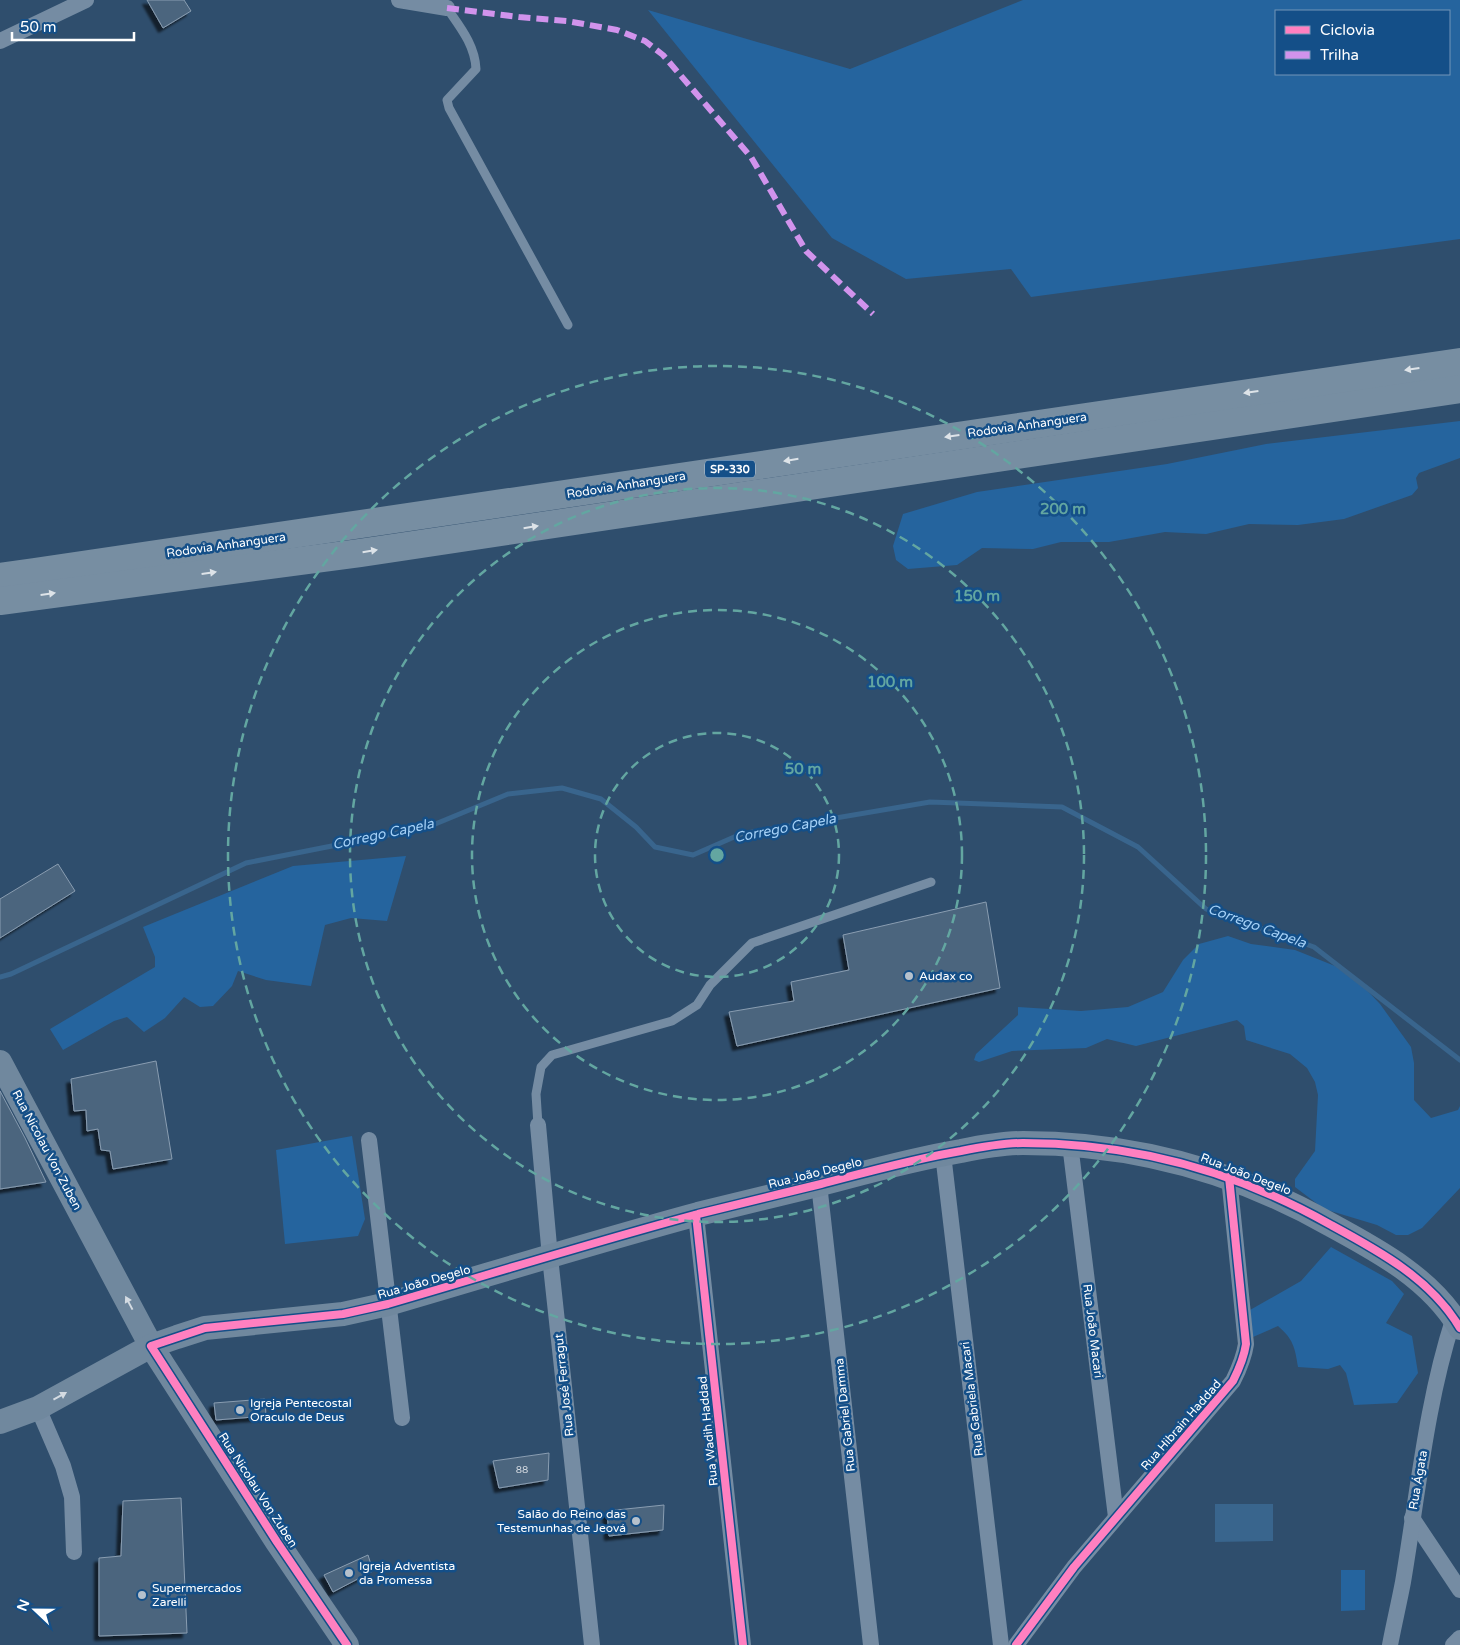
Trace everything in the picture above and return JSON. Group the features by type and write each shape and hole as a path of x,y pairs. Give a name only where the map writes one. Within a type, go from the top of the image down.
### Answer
{"highway":[{"name":"Rodovia Anhanguera","path":"0,577 1460,362"},
{"name":"Rodovia Anhanguera","path":"0,600 360,553 1460,389"}],"street":[{"path":"0,41 86,0"},
{"path":"399,0 447,8"},
{"name":"Rua Nicolau Von Zuben","path":"0,1062 151,1346 347,1645"},
{"name":"Rua José Ferragut","path":"538,1124 550,1257 592,1645"},
{"path":"369,1140 402,1418"},
{"name":"Rua João Degelo","path":"0,1422 38,1408 151,1346 205,1328 343,1314 388,1304 696,1215 943,1154 991,1145 1020,1143 1070,1144 1112,1149 1181,1162 1229,1177 1299,1206 1367,1245 1432,1291 1457,1322"},
{"name":"Rua João Macari","path":"1070,1144 1116,1517"},
{"name":"Rua Gabriela Macari","path":"943,1154 1001,1645"},
{"name":"Rua Hibrain Haddad","path":"1016,1645 1074,1567 1233,1381 1246,1344 1229,1177"},
{"name":"Rua Gabriel Damma","path":"819,1184 871,1645"},
{"name":"Rua Wadih Haddad","path":"696,1215 743,1645"},
{"name":"Rua Ágata","path":"1390,1645 1403,1582 1431,1401 1445,1343 1457,1322"},
{"path":"38,1408 63,1466 72,1497 74,1552"},
{"path":"1412,1518 1460,1590"},
{"path":"1453,1645 1460,1638"}],"lane":[{"path":"447,8 468,38 476,58 476,69 448,100 449,108 568,325"},
{"path":"538,1124 536,1094 541,1067 552,1055 672,1021 696,1005 710,985 752,943 931,882"}],"shaded area":[{"path":"1023,0 1460,0 1460,239 1031,297 1011,269 906,279 832,238 648,10 850,69"},
{"path":"1460,421 1460,458 1419,473 1416,478 1418,488 1412,495 1344,519 1298,525 1249,524 1206,534 1165,532 1109,542 1061,542 1033,549 982,548 957,565 908,569 896,560 893,546 903,514 977,492 1167,464 1266,444"},
{"path":"406,856 387,921 351,918 325,925 311,986 266,980 238,971 232,986 213,1006 200,1007 184,997 165,1018 144,1032 127,1017 114,1021 63,1050 50,1029 155,967 155,957 143,927 293,866"},
{"path":"1228,936 1251,944 1295,950 1335,966 1359,982 1380,1004 1411,1047 1414,1063 1414,1100 1431,1118 1458,1110 1460,1106 1460,1188 1422,1228 1408,1235 1396,1235 1377,1225 1324,1209 1295,1187 1295,1179 1315,1151 1318,1095 1315,1082 1307,1068 1290,1054 1246,1040 1244,1026 1237,1020 1136,1046 1107,1039 1086,1048 1012,1051 979,1062 974,1060 976,1054 1018,1015 1018,1007 1081,1011 1128,1007 1163,992 1183,960 1199,944"},
{"path":"352,1136 365,1219 358,1236 285,1244 276,1150"},
{"path":"1331,1247 1392,1281 1404,1294 1386,1323 1412,1336 1418,1373 1397,1403 1354,1405 1346,1373 1340,1365 1328,1369 1298,1367 1292,1344 1287,1335 1278,1326 1253,1337 1250,1310 1301,1281"},
{"path":"1215,1504 1273,1504 1273,1541 1215,1542"},
{"path":"1341,1570 1365,1570 1365,1610 1341,1611"}],"building":[{"path":"147,0 184,0 191,11 163,28"},
{"path":"58,864 75,891 0,938 0,899"},
{"name":"Audax co","path":"986,902 1000,988 737,1046 729,1012 794,1001 791,982 849,970 843,935"},
{"path":"156,1061 172,1159 113,1169 110,1151 101,1150 98,1129 87,1131 86,1110 74,1111 71,1079"},
{"path":"0,1091 25,1138 46,1182 0,1189"},
{"name":"Igreja Pentecostal Oraculo de Deus","path":"265,1399 266,1416 216,1420 214,1403"},
{"path":"549,1453 548,1480 499,1488 493,1461"},
{"name":"Supermercados Zarelli","path":"181,1498 187,1633 99,1636 99,1558 121,1556 123,1501"},
{"name":"Salão do Reino das Testemunhas de Jeová","path":"664,1505 663,1530 609,1536 607,1511"},
{"name":"Igreja Adventista da Promessa","path":"368,1555 373,1571 333,1592 324,1575"}],"waterway":[{"name":"Corrego Capela","path":"0,977 11,974 246,863 428,827 508,794 562,788 601,799 636,827 655,847 693,855 741,834 930,802 1062,807 1138,847 1206,909 1314,947 1460,1060"}],"marked path":[{"path":"447,8 567,21 617,30 645,41 663,55 751,157 806,251 873,314"}],"cycle path":[{"path":"347,1645 277,1542 151,1346 205,1328 343,1314 388,1304 698,1214 925,1158 992,1146 1023,1143 1064,1144 1144,1155 1221,1175 1258,1189 1331,1225 1403,1268 1434,1295 1460,1328"},
{"path":"1016,1645 1074,1567 1233,1381 1243,1359 1246,1344 1229,1177"},
{"path":"696,1215 743,1645"}],"place":[{"name":"Audax co","path":"909,976"},
{"name":"Igreja Pentecostal Oraculo de Deus","path":"240,1410"},
{"name":"Salão do Reino das Testemunhas de Jeová","path":"636,1521"},
{"name":"Igreja Adventista da Promessa","path":"349,1573"},
{"name":"Supermercados Zarelli","path":"142,1595"}]}
